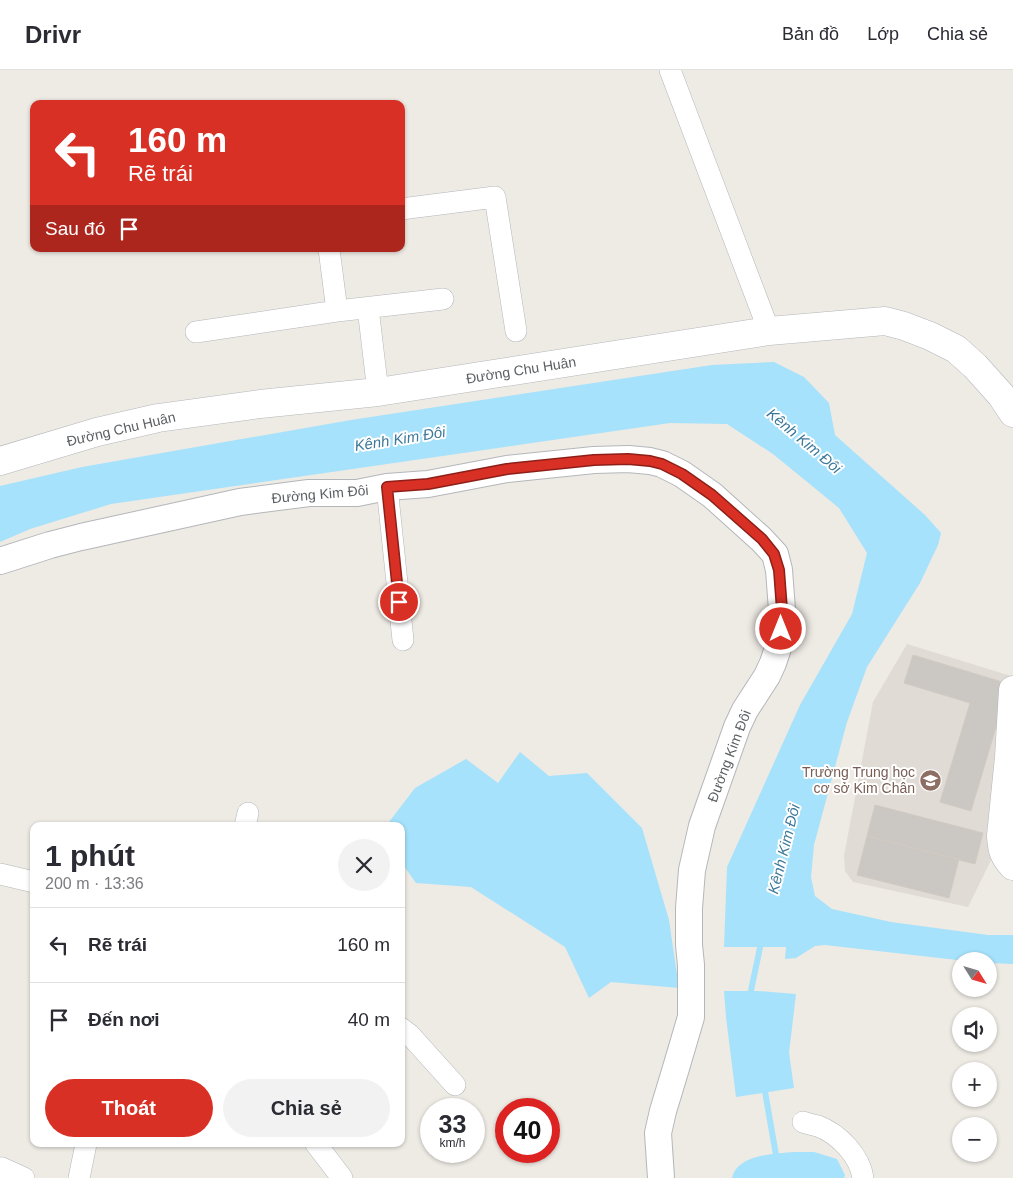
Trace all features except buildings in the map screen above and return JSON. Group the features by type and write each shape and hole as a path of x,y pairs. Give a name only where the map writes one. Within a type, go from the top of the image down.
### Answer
{"main road":[{"name":"Đường Chu Huân","path":"0,461 97,432 158,418 260,404 378,392 769,331 884,321 930,336 956,350 975,366 1001,395 1013,413"},
{"path":"1013,690 1009,758 1001,836 1005,857 1013,866"}],"street":[{"path":"670,70 769,331"},
{"path":"405,208 495,197 516,331"},
{"path":"329,252 337,311"},
{"path":"196,332 337,311 443,299"},
{"path":"368,308 378,392"},
{"name":"Đường Kim Đôi","path":"0,561 81,537 240,502 309,493 357,493 387,487 428,484 507,469 628,459 662,464 682,474 712,495 762,539 774,554 779,570 782,610 779,645 767,676 749,703 737,727 702,826 692,870 689,908 691,1017 658,1133 661,1178"},
{"path":"387,487 403,640"},
{"path":"1,879 30,882"},
{"path":"405,1031 455,1085"},
{"path":"803,1122 818,1126 842,1141 858,1161 863,1178"},
{"path":"79,1178 85,1147"},
{"path":"318,1147 342,1178"},
{"path":"0,1170 2,1168 24,1178"}],"shaded area":[{"name":"Trường Trung học cơ sở Kim Chân","path":"907,644 1011,676 1009,732 992,858 968,907 853,882 845,871 844,856 873,702"}],"water":[{"name":"Kênh Kim Đôi","path":"774,362 804,377 829,403 835,435 925,515 941,533 938,545 920,583 867,667 847,722 814,845 811,877 815,896 832,909 891,922 988,935 1013,935 1013,964 998,963 998,952 952,952 952,959 825,945 815,946 796,958 785,959 786,947 724,947 727,867 800,705 852,614 867,553 839,508 773,454 727,424 670,423 111,504 30,529 0,542 0,486 82,467 351,420 712,365"},
{"path":"520,752 549,776 587,773 642,828 669,920 679,988 611,982 589,998 565,947 471,887 416,883 405,868 405,822 389,822 415,788 466,759 498,783"},
{"path":"724,991 796,994 789,1053 794,1088 736,1097"},
{"path":"814,1152 837,1159 845,1175 844,1178 732,1178 741,1164 749,1160 767,1155"}],"waterway":[{"path":"749,1000 762,938"},
{"path":"764,1086 780,1178"}],"place":[{"name":"Trường Trung học cơ sở Kim Chân","path":"931,780"}],"route":[{"path":"399,602 387,487 428,484 507,469 594,460 628,459 662,464 682,474 712,495 762,539 774,554 779,570 782,610 781,629"}]}
